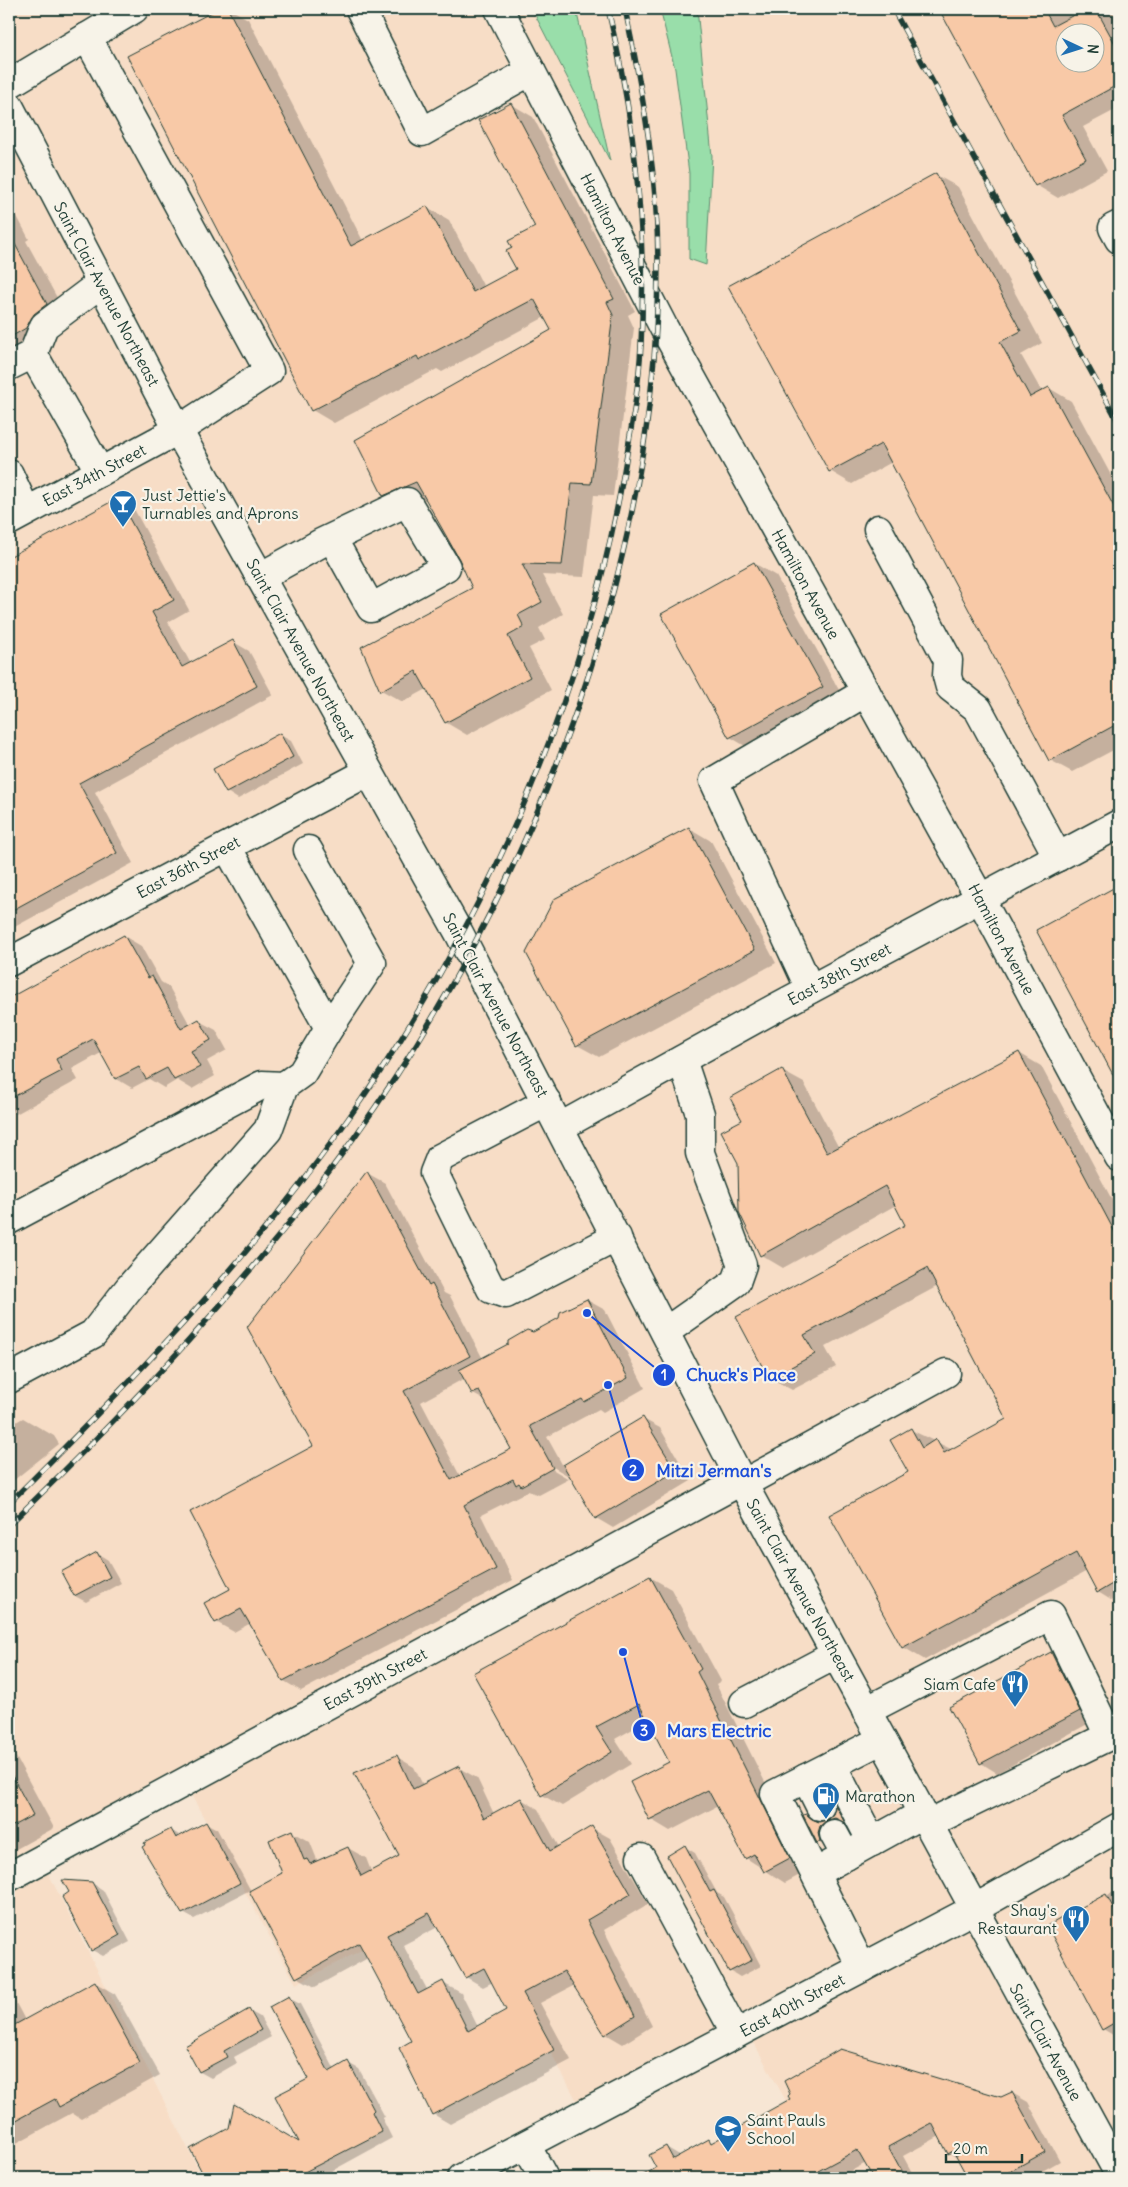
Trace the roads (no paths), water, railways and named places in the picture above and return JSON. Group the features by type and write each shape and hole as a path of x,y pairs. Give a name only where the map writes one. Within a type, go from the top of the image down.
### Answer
{"street":[{"path":"9,84 134,9"},
{"path":"360,9 422,132 531,71"},
{"name":"Hamilton Avenue","path":"499,9 664,328 980,898 1119,1157"},
{"name":"East 34th Street","path":"18,516 178,430 269,371 88,37"},
{"name":"Saint Clair Avenue Northeast","path":"9,106 178,430 459,933 742,1482 974,1908"},
{"path":"1119,225 1113,228 1119,239"},
{"path":"9,366 33,354 44,326 101,283"},
{"path":"33,354 100,472"},
{"path":"9,474 18,516"},
{"path":"878,529 948,660 947,676 950,687 978,709 1058,857"},
{"path":"260,577 332,538"},
{"path":"810,989 714,781 866,692"},
{"name":"East 36th Street","path":"9,962 368,772"},
{"name":"East 38th Street","path":"560,1127 810,989 1119,824"},
{"path":"227,847 329,1028"},
{"path":"9,1379 93,1334 129,1288 268,1130 284,1086 302,1073 372,963 308,850"},
{"path":"665,1332 736,1282 742,1265 700,1153 700,1114 682,1060"},
{"path":"9,1220 262,1085 284,1086"},
{"path":"547,1102 440,1158 434,1173 491,1289 506,1294 617,1237"},
{"name":"East 39th Street","path":"9,1877 946,1374"},
{"path":"815,1873 840,1845 872,1842 1109,1736 1051,1615 866,1711"},
{"path":"744,1703 836,1654"},
{"path":"862,1968 775,1794 881,1740"},
{"path":"832,1765 872,1842"},
{"path":"806,1778 820,1806"},
{"name":"East 40th Street","path":"462,2178 974,1908 1119,1826"},
{"path":"641,1858 736,2034"},
{"name":"Saint Clair Avenue","path":"974,1908 1113,2174"},
{"path":"526,2145 544,2178"}],"railway":[{"path":"9,1503 141,1369 225,1276 304,1179 341,1129 391,1055 438,978 480,898 519,816 553,732 582,646 606,559 624,471 640,361 642,260 637,176 625,92 608,9"},
{"path":"9,1525 100,1434 189,1340 274,1242 314,1191 353,1139 417,1043 475,942 527,835 572,724 608,611 635,496 652,380 658,265 655,201 648,136 638,72 625,9"},
{"path":"893,9 1119,423"}],"place":[{"name":"Just Jettie's Turnables and Aprons","path":"123,528"},
{"name":"Chuck's Place","path":"587,1313"},
{"name":"Mitzi Jerman's","path":"608,1385"},
{"name":"Mars Electric","path":"623,1652"},
{"name":"Siam Cafe","path":"1015,1708"},
{"name":"Marathon","path":"826,1820"},
{"name":"Shay's Restaurant","path":"1076,1943"},
{"name":"Saint Pauls School","path":"728,2153"}]}
